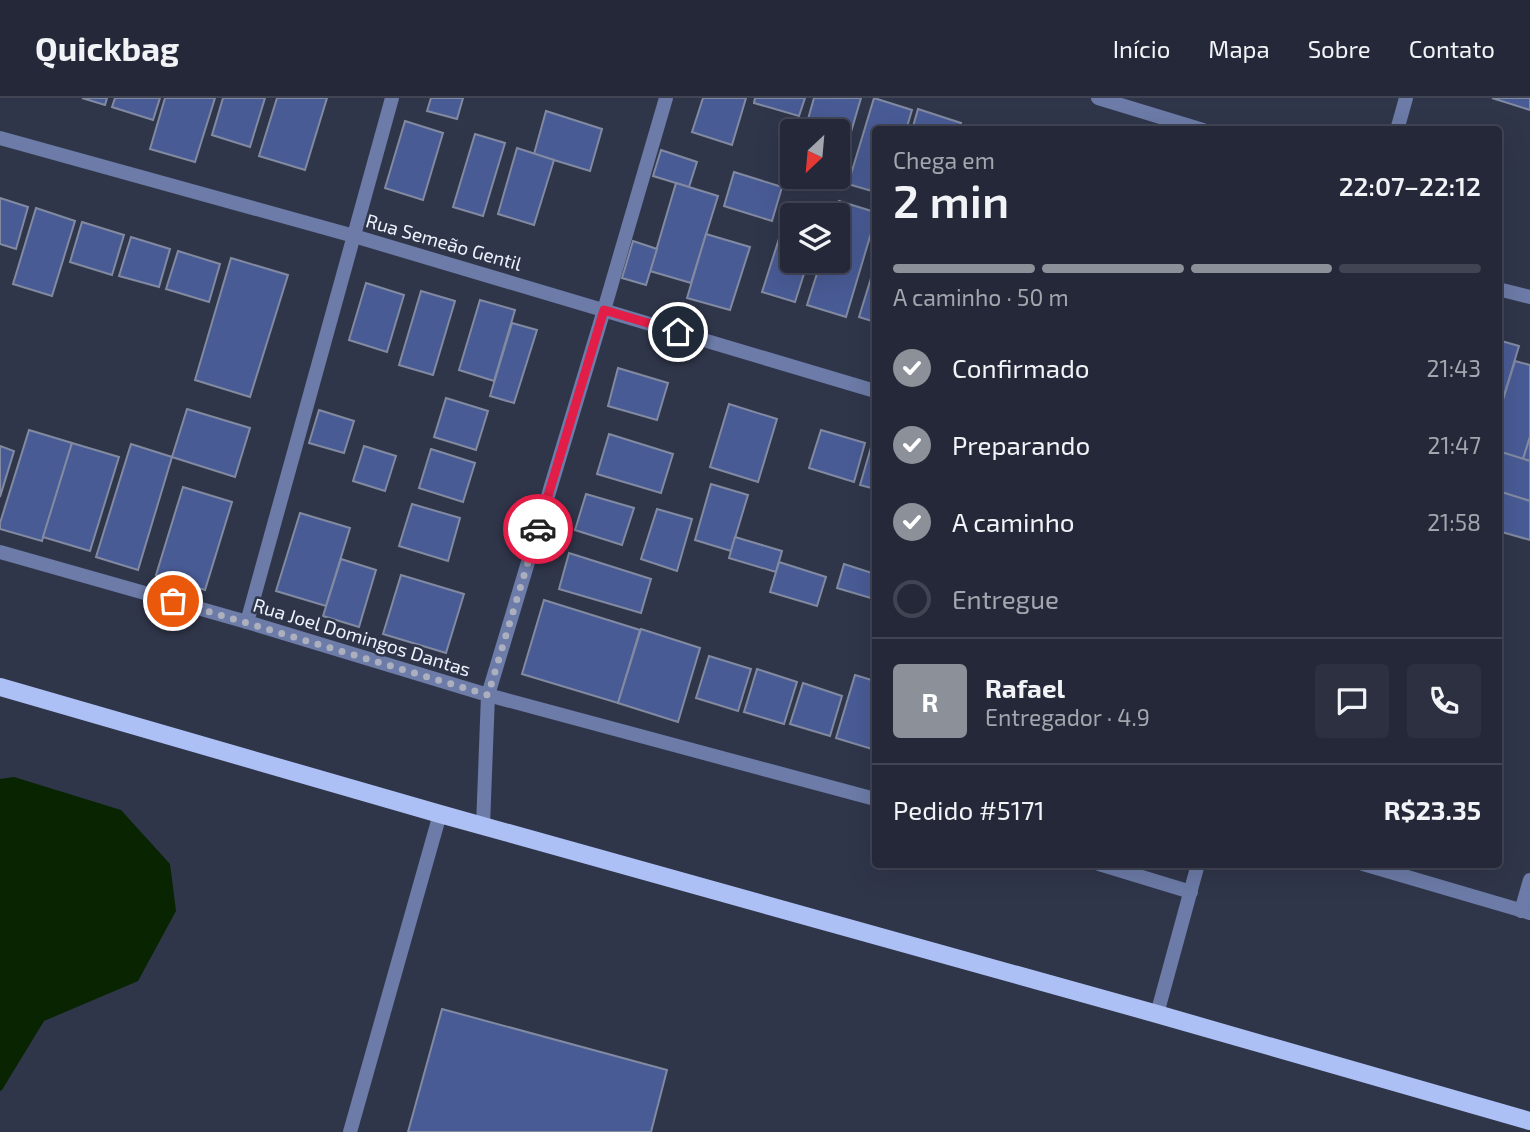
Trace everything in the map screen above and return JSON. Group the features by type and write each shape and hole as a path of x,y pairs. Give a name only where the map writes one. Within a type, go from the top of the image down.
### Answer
{"main road":[{"path":"0,687 440,814 1530,1121"}],"street":[{"path":"247,622 392,98"},
{"path":"483,826 488,695 666,98"},
{"path":"1098,98 1190,126"},
{"path":"1398,126 1406,98"},
{"name":"Rua Semeão Gentil","path":"0,138 354,236 872,390"},
{"path":"1502,290 1530,297"},
{"name":"Rua Joel Domingos Dantas","path":"0,552 247,622 488,695 872,798"},
{"path":"350,1132 440,814"},
{"path":"1112,868 1191,892"},
{"path":"1157,1014 1197,868"},
{"path":"1377,868 1526,912 1530,880"}],"shaded area":[{"path":"14,777 121,810 170,864 176,911 138,981 44,1021 0,1091 0,779"}],"building":[{"path":"82,98 107,98 105,105"},
{"path":"115,98 160,98 153,120 112,107"},
{"path":"165,98 215,98 195,162 150,149"},
{"path":"223,98 265,98 250,147 212,135"},
{"path":"277,98 327,98 305,170 259,156"},
{"path":"431,98 463,98 457,119 427,111"},
{"path":"703,98 746,98 732,145 692,132"},
{"path":"755,98 805,98 799,116 754,103"},
{"path":"814,98 861,98 851,132 850,119 808,119"},
{"path":"874,98 912,110 907,126 872,126 872,191 850,185 850,177"},
{"path":"1492,98 1530,98 1530,110"},
{"path":"918,109 961,123 960,126 913,126"},
{"path":"546,111 602,129 590,171 534,154"},
{"path":"405,121 443,133 423,200 385,188"},
{"path":"475,134 505,143 483,216 453,207"},
{"path":"517,148 554,160 534,225 498,214"},
{"path":"661,150 697,162 689,187 653,176"},
{"path":"734,172 781,189 772,221 724,206"},
{"path":"676,183 718,196 691,283 650,271"},
{"path":"0,198 28,207 16,249 0,244"},
{"path":"850,204 872,211 872,230 846,317 807,305 817,273 850,273"},
{"path":"36,208 75,221 52,296 13,284"},
{"path":"82,222 124,235 112,275 70,262"},
{"path":"706,234 750,247 730,310 687,298"},
{"path":"780,236 780,273 804,273 795,302 762,292"},
{"path":"131,237 170,249 159,287 119,276"},
{"path":"633,241 657,249 646,285 622,278"},
{"path":"178,251 220,264 209,302 166,289"},
{"path":"231,258 288,275 250,397 195,380"},
{"path":"872,275 872,321 859,317"},
{"path":"366,283 404,295 387,352 349,340"},
{"path":"421,291 455,301 433,375 399,365"},
{"path":"480,300 515,310 494,381 459,370"},
{"path":"512,323 537,330 514,403 490,396"},
{"path":"1502,341 1519,346 1502,403"},
{"path":"1515,361 1530,365 1530,437 1523,459 1502,452 1502,403"},
{"path":"618,368 668,383 657,420 608,406"},
{"path":"446,398 488,411 476,450 434,437"},
{"path":"729,404 777,419 758,482 710,467"},
{"path":"187,409 250,428 235,477 172,457"},
{"path":"319,410 354,421 344,453 309,443"},
{"path":"29,430 72,443 42,541 0,529"},
{"path":"821,430 865,443 854,482 809,468"},
{"path":"609,434 673,454 661,493 597,474"},
{"path":"1530,437 1530,461 1523,459"},
{"path":"72,443 119,457 90,551 43,537"},
{"path":"131,444 172,457 138,570 96,557"},
{"path":"872,444 872,488 860,485"},
{"path":"0,446 14,451 0,497"},
{"path":"364,446 396,456 385,491 353,481"},
{"path":"431,449 475,463 463,502 419,488"},
{"path":"1502,452 1530,461 1530,501 1502,492"},
{"path":"711,484 748,495 731,551 695,540"},
{"path":"183,487 232,502 205,590 156,575"},
{"path":"1502,492 1530,501 1530,540 1502,532"},
{"path":"586,494 634,508 622,545 575,530"},
{"path":"412,504 460,518 448,561 399,546"},
{"path":"657,509 692,519 677,571 641,559"},
{"path":"300,513 350,528 326,606 276,591"},
{"path":"735,537 782,551 776,572 729,558"},
{"path":"569,553 651,579 641,613 559,589"},
{"path":"341,559 376,570 359,627 323,616"},
{"path":"779,562 826,577 817,606 770,592"},
{"path":"844,564 872,573 872,598 837,588"},
{"path":"401,575 464,594 446,653 383,634"},
{"path":"544,600 640,630 618,703 522,674"},
{"path":"641,629 700,648 678,722 618,703"},
{"path":"709,656 751,669 738,711 696,698"},
{"path":"757,669 797,682 784,724 744,712"},
{"path":"855,675 872,680 872,749 836,738"},
{"path":"803,683 842,696 830,736 790,724"},
{"path":"442,1009 667,1070 651,1132 408,1132"}],"way so far":[{"path":"173,601 488,695 538,529"}],"route":[{"path":"538,529 604,310 678,332"}]}
